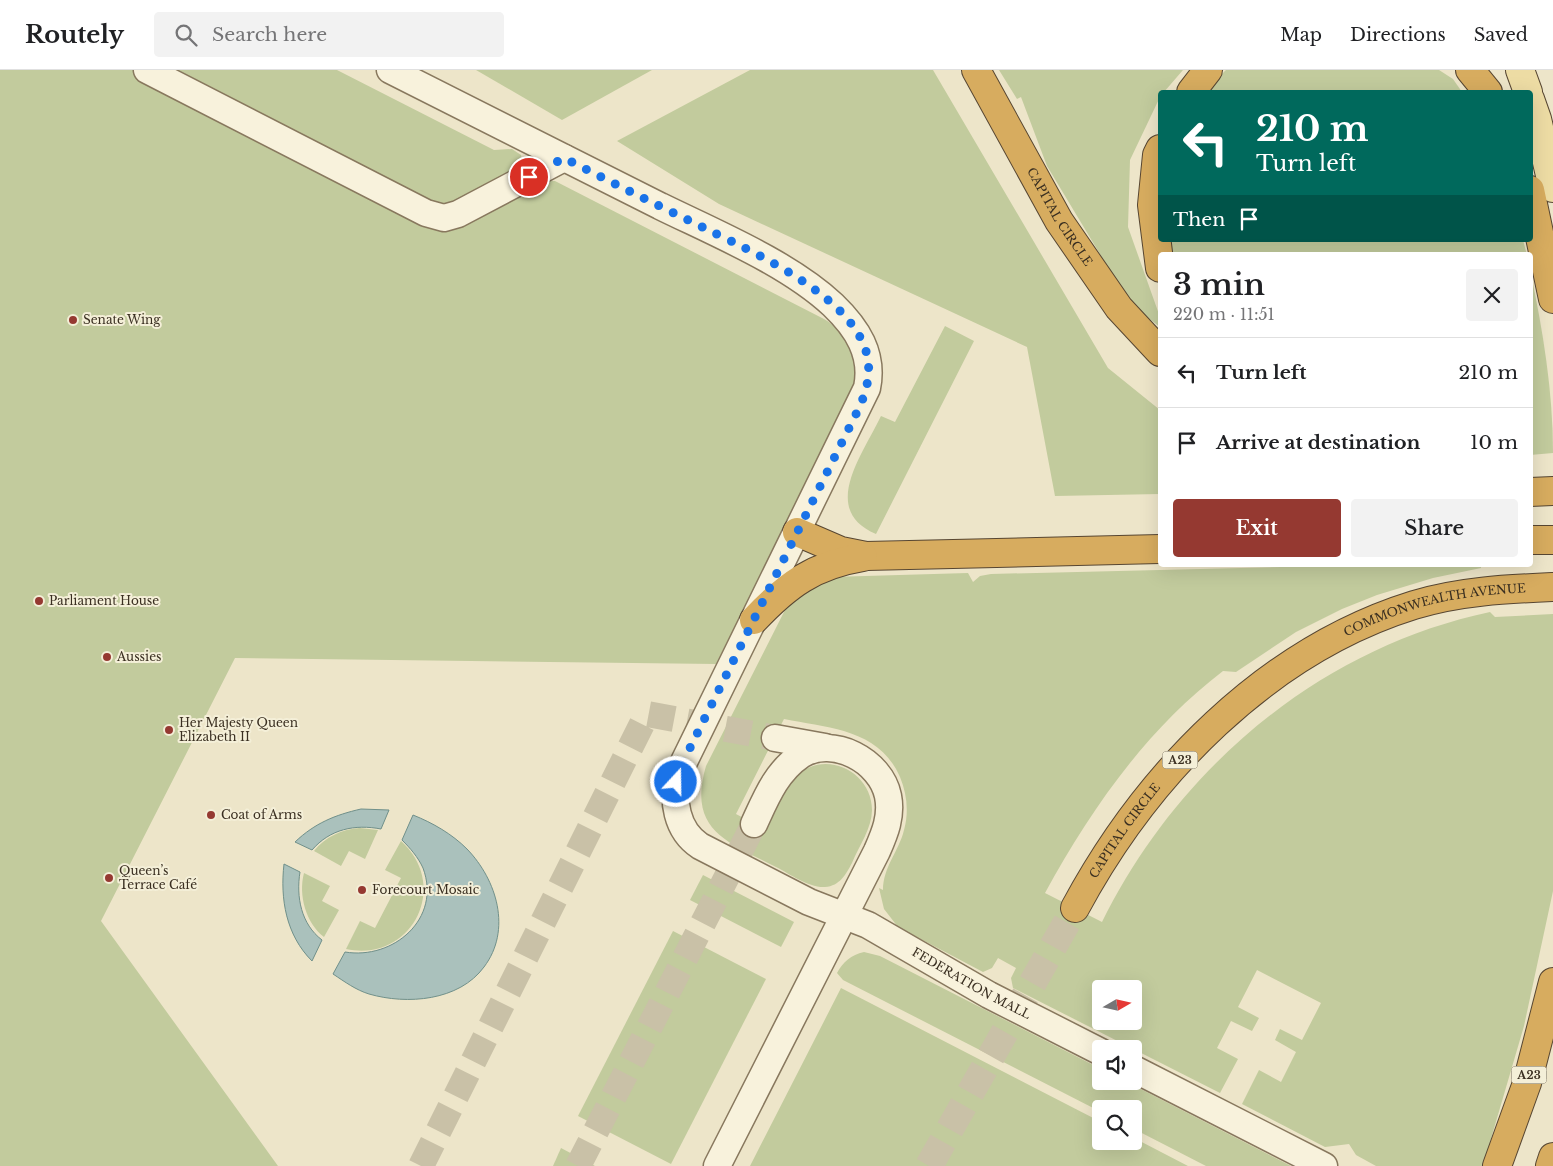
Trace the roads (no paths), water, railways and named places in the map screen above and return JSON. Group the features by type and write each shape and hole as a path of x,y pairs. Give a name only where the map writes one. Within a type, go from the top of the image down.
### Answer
{"highway":[{"name":"CAPITAL CIRCLE","path":"976,70 1060,221 1119,308 1158,350"},
{"path":"1193,90 1208,70"},
{"path":"1470,70 1486,90"},
{"path":"1158,153 1152,205 1158,252"},
{"path":"1533,204 1553,299"},
{"path":"1533,492 1553,491"},
{"path":"798,532 848,554 877,556 1158,549"},
{"path":"1533,540 1553,540"},
{"path":"754,620 783,590 804,576 838,562 877,556"},
{"name":"COMMONWEALTH AVENUE","path":"1321,646 1357,628 1416,605 1469,594 1541,587"},
{"name":"CAPITAL CIRCLE","path":"1075,908 1130,821 1163,778 1206,733 1236,706 1321,646"},
{"name":"A23","path":"1497,1166 1527,1083 1553,982"},
{"path":"1550,1166 1553,1157"}],"main road":[{"path":"1520,70 1527,90"},
{"path":"1533,108 1553,188"}],"street":[{"path":"147,70 426,213 440,218 458,214 564,158"},
{"path":"390,70 736,244 796,277 834,305 856,330 869,360 867,388 678,774 675,790 678,814 690,838 700,846 812,903 832,898 847,885 873,849 889,818"},
{"path":"717,1166 877,851 889,818 888,796 875,770 855,756 831,748 774,738"},
{"path":"754,824 780,774 806,753 831,748"},
{"name":"FEDERATION MALL","path":"812,903 868,925 988,995 1092,1047"},
{"path":"1142,1073 1324,1166"}],"water":[{"path":"361,809 389,810 381,829 362,827 344,830 327,837 312,850 295,842 310,830 326,821"},
{"path":"413,815 449,834 467,849 477,861 493,890 499,922 493,953 484,967 473,978 461,987 447,993 415,999 399,999 369,994 351,986 333,974 345,952 363,953 380,949 396,942 409,932 419,919 426,904 427,887 423,868 414,853 402,840"},
{"path":"284,864 300,872 299,891 302,909 309,926 322,940 312,961 296,940 287,916 283,890"}],"tunnel":[{"path":"421,1166 647,714 775,738"},
{"path":"578,1166 754,824"},
{"path":"929,1166 1075,908"}],"place":[{"name":"Senate Wing","path":"73,320"},
{"name":"Parliament House","path":"39,601"},
{"name":"Aussies","path":"107,657"},
{"name":"Her Majesty Queen Elizabeth II","path":"169,730"},
{"name":"Coat of Arms","path":"211,815"},
{"name":"Queen’s Terrace Café","path":"109,878"},
{"name":"Forecourt Mosaic","path":"362,890"}]}
